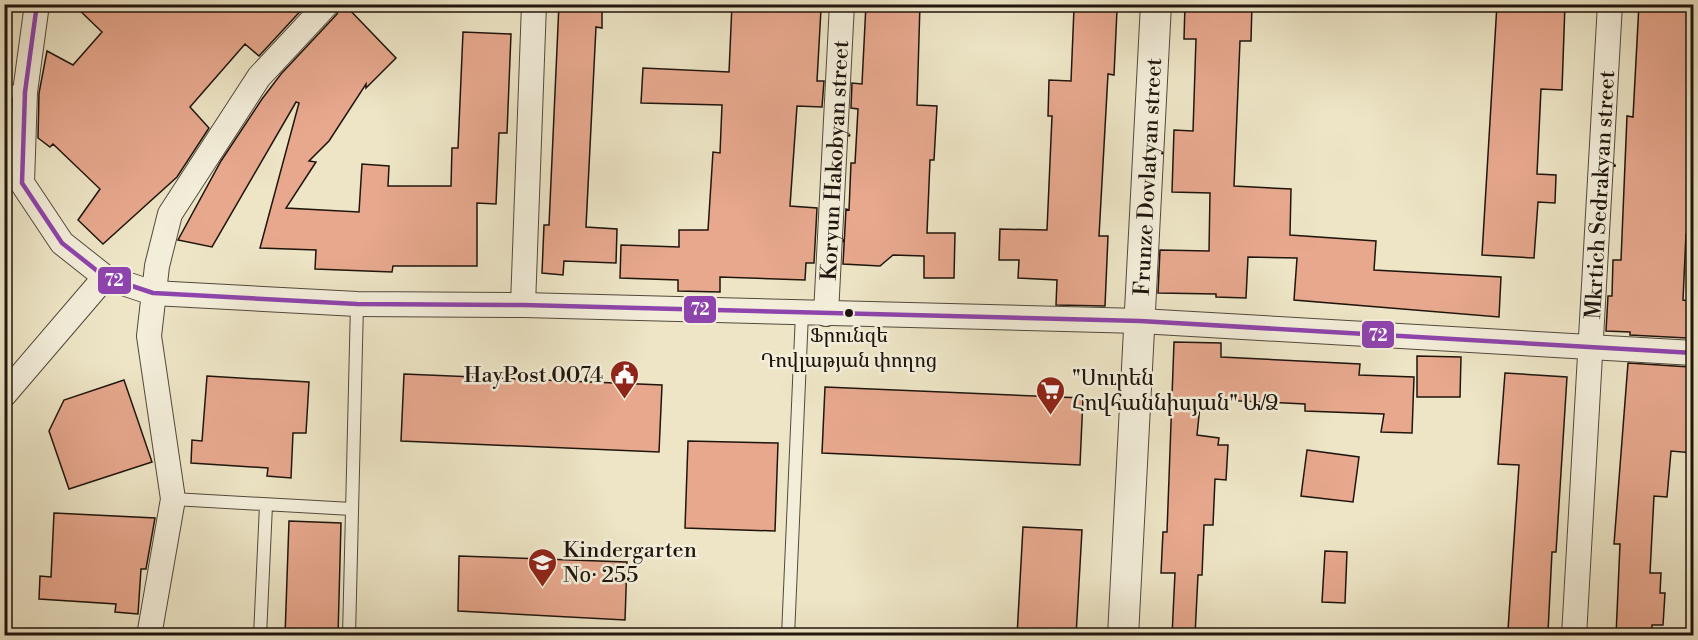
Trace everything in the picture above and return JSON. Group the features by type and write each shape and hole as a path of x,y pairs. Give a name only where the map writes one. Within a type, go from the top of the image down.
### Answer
{"street":[{"path":"37,4 15,92 13,142 22,183 62,243 105,277 153,293 357,304 523,304 1140,321 1694,353"},
{"path":"149,636 173,499 149,336 153,293 170,214 259,77 327,4"},
{"path":"523,304 534,4"},
{"name":"Koryun Hakobyan street","path":"826,314 842,4"},
{"name":"Frunze Dovlatyan street","path":"1123,636 1156,4"},
{"name":"Mkrtich Sedrakyan street","path":"1574,636 1610,4"},
{"path":"4,395 105,277"}],"lane":[{"path":"349,636 357,304"},
{"path":"788,636 802,313"},
{"path":"173,499 352,509"},
{"path":"260,636 266,505"}],"building":[{"path":"73,4 307,4 259,56 245,44 190,107 209,128 177,177 103,244 78,220 100,189 53,144 50,147 38,138 39,93 47,51 73,65 102,32"},
{"path":"341,4 344,4 396,58 366,88 366,84 329,141 309,161 316,162 286,208 359,212 362,164 389,166 388,186 451,186 452,148 458,148 463,32 511,34 507,133 499,133 496,204 477,203 477,266 393,266 392,272 315,269 316,250 260,248 299,103 296,102 212,247 178,240 221,161 262,99 281,74 337,14"},
{"path":"559,4 602,4 602,28 596,27 586,227 617,229 616,263 564,261 563,275 542,273 544,225 549,225"},
{"path":"732,4 808,4 808,9 821,9 817,81 824,81 822,107 797,106 790,206 817,208 814,263 806,263 805,280 720,277 720,292 678,291 678,280 620,278 621,245 679,247 679,230 708,230 713,152 720,153 722,105 641,103 643,68 729,72"},
{"path":"866,4 920,4 917,105 937,106 934,160 930,160 927,233 955,233 954,278 924,278 924,256 893,255 880,266 843,264 846,209 849,210 851,163 855,163 858,109 851,108 852,83 862,84"},
{"path":"1185,4 1252,4 1251,41 1240,41 1234,186 1291,189 1290,235 1376,241 1374,270 1501,277 1499,317 1294,300 1297,258 1248,257 1246,298 1216,297 1216,294 1158,293 1160,250 1209,251 1210,193 1172,192 1174,130 1193,131 1196,39 1184,39"},
{"path":"1497,4 1565,4 1562,90 1541,89 1537,174 1556,175 1555,203 1538,202 1534,258 1482,255"},
{"path":"1639,4 1694,4 1694,111 1691,111 1689,206 1694,206 1694,234 1686,234 1683,300 1690,301 1687,338 1630,335 1630,332 1606,331 1608,296 1612,296 1613,260 1621,260 1627,116 1633,117"},
{"path":"1074,8 1117,10 1114,75 1108,74 1099,236 1108,236 1105,306 1056,305 1057,280 1018,278 1019,260 999,260 1000,229 1047,230 1052,116 1048,116 1049,80 1071,81"},
{"path":"1174,342 1221,343 1221,357 1360,364 1359,375 1414,377 1412,433 1381,432 1384,414 1305,411 1305,404 1220,400 1220,407 1200,406 1197,435 1219,438 1218,445 1228,445 1226,480 1215,479 1213,525 1204,525 1202,575 1198,575 1195,636 1172,636 1175,573 1161,573 1163,532 1167,532"},
{"path":"1417,356 1461,357 1460,397 1417,397"},
{"path":"1628,363 1690,367 1688,398 1694,399 1694,453 1671,451 1667,497 1654,496 1650,573 1661,573 1660,593 1665,593 1663,625 1652,625 1652,636 1616,636 1620,544 1614,544"},
{"path":"1505,373 1567,377 1556,552 1552,552 1548,632 1508,630 1519,465 1498,464"},
{"path":"404,374 662,385 659,452 401,441"},
{"path":"207,376 309,382 306,433 293,433 291,478 267,476 268,468 191,463 192,440 202,441"},
{"path":"124,380 152,462 69,489 49,431 64,400"},
{"path":"825,387 1083,398 1080,465 822,453"},
{"path":"688,441 778,443 775,531 685,528"},
{"path":"1307,450 1359,457 1353,502 1301,496"},
{"path":"54,513 155,518 146,569 141,569 138,614 115,612 116,604 39,599 40,576 51,577"},
{"path":"289,521 341,523 338,636 285,636"},
{"path":"1023,527 1082,530 1076,636 1017,636"},
{"path":"1325,551 1347,552 1345,603 1322,602"},
{"name":"Kindergarten Nօ․ 255","path":"459,556 627,562 625,620 458,611"}],"transit line":[{"name":"72","path":"37,4 25,92 22,183 62,243 105,277 153,293 357,304 523,305 1140,321 1694,353"}],"place":[{"name":"Ֆրունզե Դովլաթյան փողոց","path":"849,313"},
{"name":"HayPost 0074","path":"624,400"},
{"name":"\"Սուրեն Հովհաննիսյան\" Ա/Ձ","path":"1051,416"},
{"name":"Kindergarten Nօ․ 255","path":"542,588"}]}
